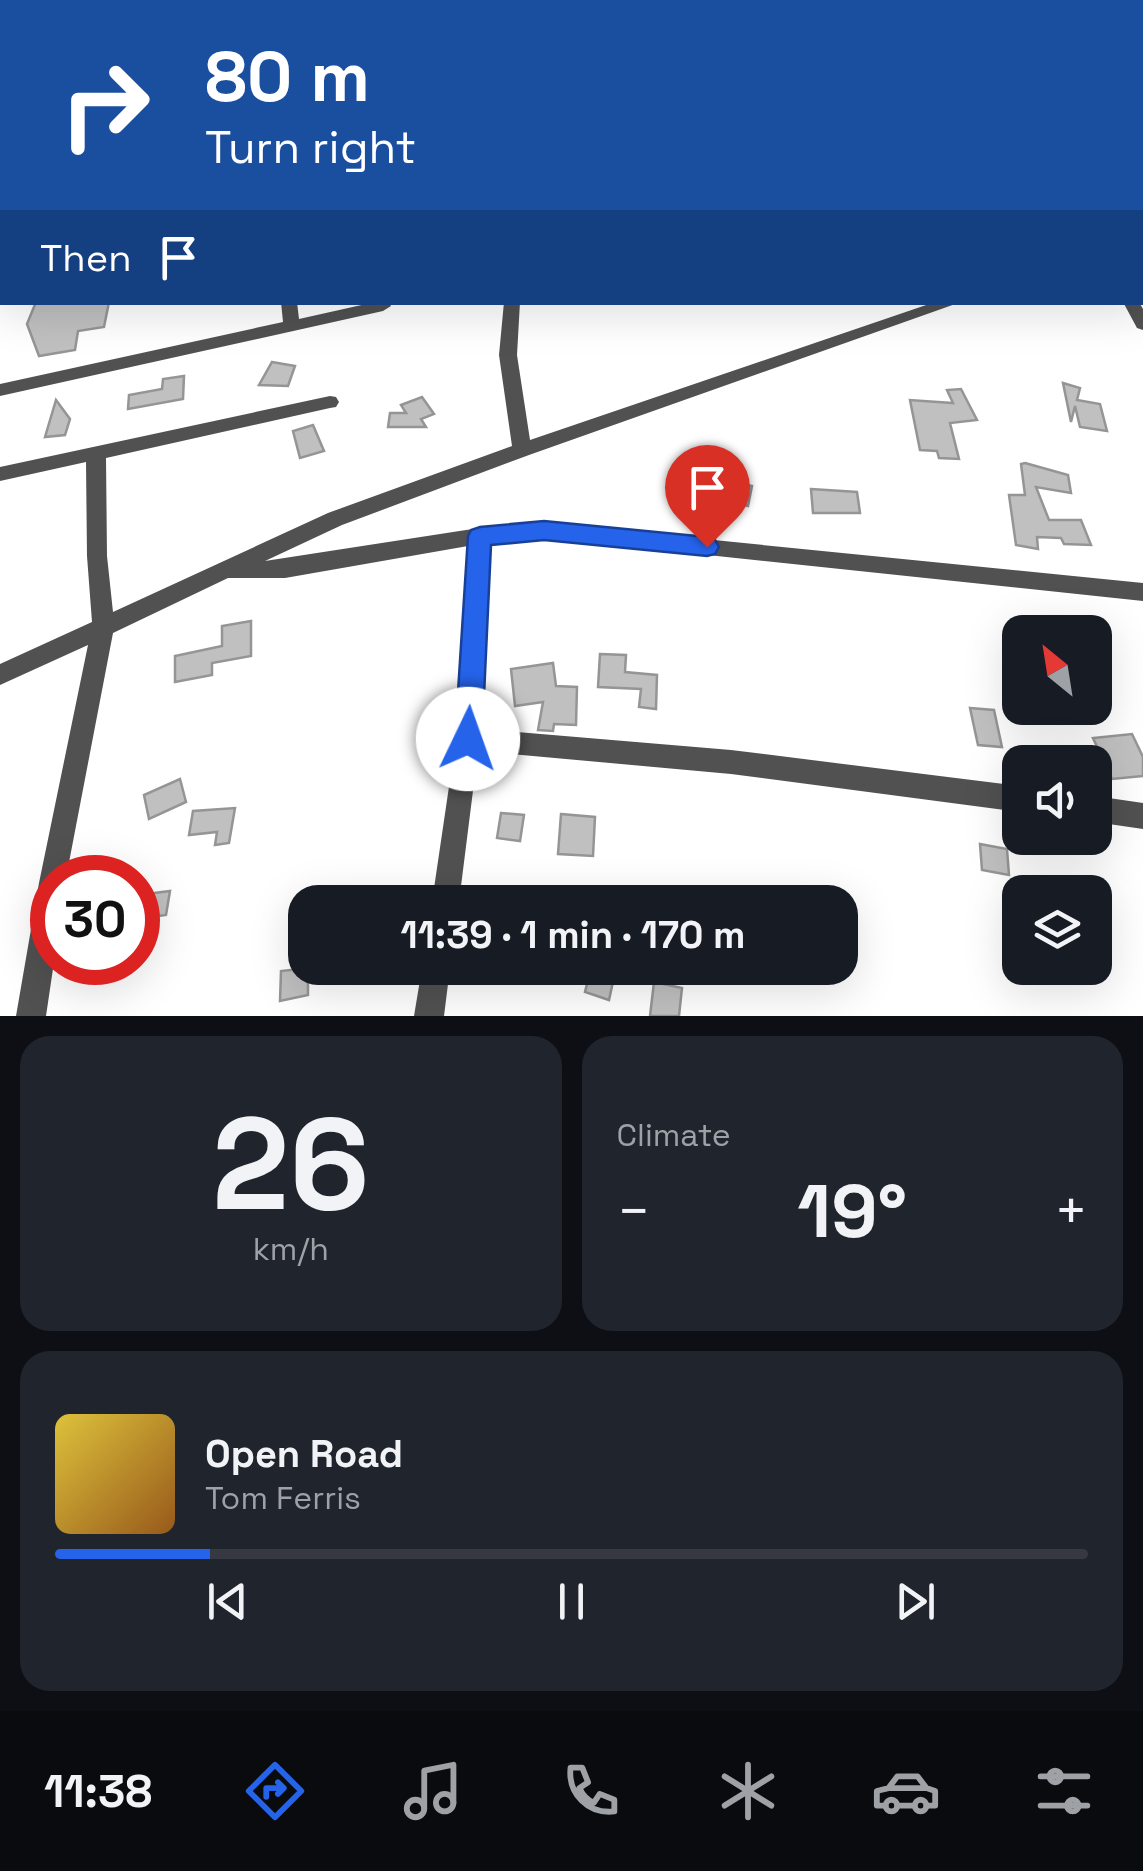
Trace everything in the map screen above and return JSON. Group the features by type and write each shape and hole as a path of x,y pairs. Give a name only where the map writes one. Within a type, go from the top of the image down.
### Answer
{"street":[{"path":"289,305 292,327"},
{"path":"512,305 508,355 522,450"},
{"path":"0,675 336,519 522,450 945,305"},
{"path":"0,390 384,306"},
{"path":"0,474 330,402"},
{"path":"58,855 104,627 97,556 96,454"},
{"path":"220,572 285,569 480,536 544,531 1143,592"},
{"path":"447,885 468,739 480,536"},
{"path":"468,739 731,762 1002,797"},
{"path":"1112,811 1143,816"},
{"path":"31,1016 36,985"},
{"path":"429,1016 434,985"}],"building":[{"path":"35,305 108,305 104,327 78,331 75,350 39,356 27,324"},
{"path":"272,362 295,366 288,386 259,385"},
{"path":"184,376 183,399 128,409 129,395 162,389 163,379"},
{"path":"1063,383 1080,388 1077,400 1100,404 1107,431 1080,427 1075,406 1071,422"},
{"path":"961,389 977,420 950,423 959,459 939,458 937,451 920,450 910,400 953,403 947,390"},
{"path":"422,397 434,414 421,419 426,427 388,427 390,413 406,413 401,405"},
{"path":"56,400 70,419 65,435 45,437"},
{"path":"313,425 324,451 300,458 293,431"},
{"path":"1021,464 1068,475 1071,493 1036,487 1049,520 1081,520 1091,545 1037,537 1038,549 1016,545 1009,495 1025,495"},
{"path":"726,481 752,486 748,506 721,500"},
{"path":"811,489 857,492 860,513 813,513"},
{"path":"251,621 251,656 212,663 212,675 175,682 175,656 222,646 222,626"},
{"path":"600,654 626,655 625,672 657,675 656,709 639,707 641,689 598,687"},
{"path":"553,663 556,686 577,687 576,725 554,724 553,731 538,730 543,702 515,706 511,669"},
{"path":"970,708 994,710 1002,747 978,745"},
{"path":"1132,734 1143,757 1143,776 1112,779 1112,745 1096,745 1093,738"},
{"path":"180,779 186,802 149,819 144,795"},
{"path":"235,808 229,843 215,845 217,832 189,835 193,811"},
{"path":"501,813 524,815 520,841 497,838"},
{"path":"561,814 595,817 593,856 558,854"},
{"path":"980,844 1002,848 1002,855 1007,855 1009,875 982,870"},
{"path":"170,891 166,915 160,916 160,892"},
{"path":"288,970 288,985 308,985 308,995 280,1001 281,971"},
{"path":"587,985 612,985 609,1000 585,992"},
{"path":"654,985 682,988 679,1016 650,1016"}],"route":[{"path":"468,739 480,536 544,531 707,547"}]}
